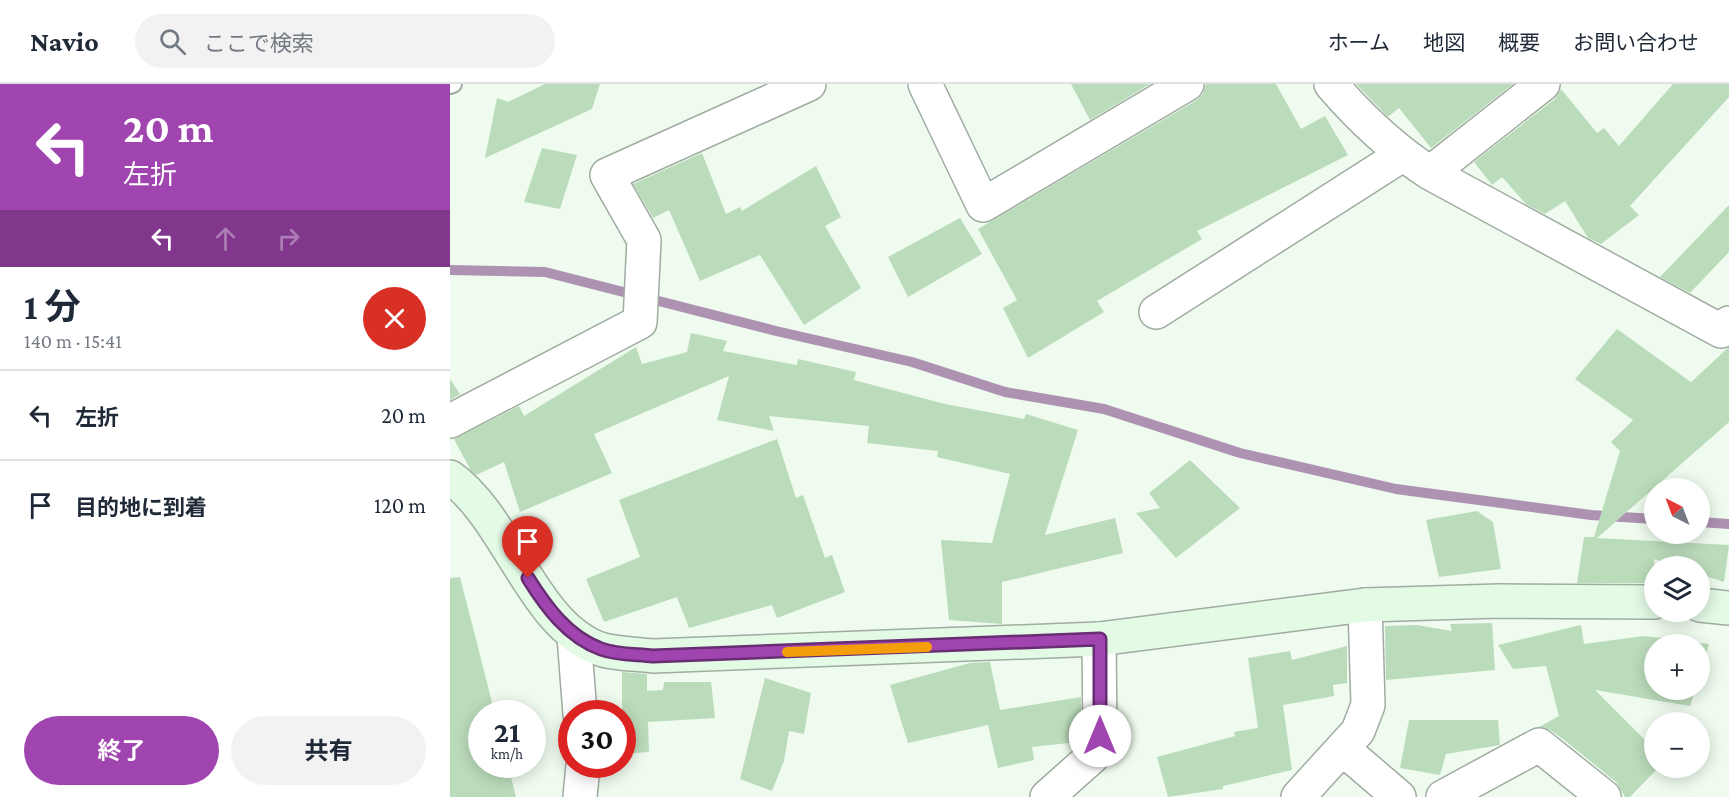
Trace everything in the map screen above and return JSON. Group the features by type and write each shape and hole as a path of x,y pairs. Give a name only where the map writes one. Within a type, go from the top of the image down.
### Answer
{"street":[{"path":"450,421 640,322 644,240 607,175 809,84"},
{"path":"925,84 983,205 1187,84"},
{"path":"1331,84 1354,111 1402,155 1430,173 1721,331 1729,323"},
{"path":"1430,173 1543,84"},
{"path":"1156,312 1402,155"},
{"path":"450,477 493,522 540,597 574,636 603,650 653,656 1100,639 1365,605 1499,601 1644,602"},
{"path":"1298,797 1358,731 1368,705 1365,605"},
{"path":"1710,606 1729,608"},
{"path":"574,636 579,700"},
{"path":"1047,797 1093,756 1100,736 1100,639"},
{"path":"1443,797 1539,745 1604,797"},
{"path":"1343,749 1399,797"},
{"path":"580,797 582,778"}],"building":[{"path":"545,84 600,84 592,109 485,158 497,98 508,102"},
{"path":"1071,84 1150,84 1090,120"},
{"path":"1206,84 1276,84 1301,129 1325,116 1348,155 1197,231 1202,239 1097,301 1104,312 1028,358 1003,308 1017,300 978,229 1197,100 1203,94"},
{"path":"1356,84 1513,84 1431,148 1399,108 1388,117"},
{"path":"1673,84 1729,84 1729,97 1630,206 1639,215 1601,244 1588,238 1565,201 1545,214 1526,204 1502,177 1492,185 1474,162 1555,99 1561,89 1597,133 1604,128 1619,146"},
{"path":"542,148 577,155 560,209 524,202"},
{"path":"702,153 726,214 740,207 742,211 816,166 841,217 825,226 861,288 804,325 760,255 700,281 669,210 653,218 633,184"},
{"path":"1729,205 1729,252 1690,293 1660,277"},
{"path":"960,218 982,254 908,297 888,257"},
{"path":"1617,329 1691,382 1729,347 1729,422 1665,478 1644,478 1644,497 1597,538 1644,540 1644,544 1729,545 1724,582 1710,577 1710,556 1644,556 1644,583 1577,583 1584,537 1594,537 1620,451 1611,442 1633,420 1575,379"},
{"path":"691,333 727,341 723,351 797,365 798,359 856,372 854,380 945,404 1024,419 1026,414 1078,430 1045,535 1115,518 1123,553 1002,582 1002,624 949,620 941,540 992,543 1010,474 937,457 938,451 867,443 869,426 769,416 774,431 717,420 729,376 594,434 612,473 520,512 504,462 476,475 471,471 454,439 519,406 524,416 636,347 642,364 687,352"},
{"path":"450,379 460,394 450,400"},
{"path":"777,439 796,498 803,495 825,558 832,555 845,592 777,618 772,605 689,628 677,597 604,622 586,579 640,557 619,500"},
{"path":"1190,460 1240,508 1176,558 1136,513 1160,508 1149,493"},
{"path":"1477,511 1493,522 1501,569 1439,577 1426,520"},
{"path":"460,577 491,700 468,700 468,778 511,778 516,797 450,797 450,578"},
{"path":"1492,623 1495,670 1386,680 1385,626 1417,625 1452,631 1450,624"},
{"path":"1581,625 1584,644 1644,636 1644,698 1595,690 1644,739 1644,778 1648,778 1630,797 1625,797 1616,782 1563,739 1550,730 1539,727 1559,716 1546,666 1513,669 1498,645"},
{"path":"1347,646 1347,683 1333,685 1334,696 1283,705 1292,770 1223,786 1223,789 1168,797 1157,757 1235,736 1234,732 1258,728 1248,658 1290,651 1292,660"},
{"path":"990,662 1000,710 1081,697 1081,733 1078,742 1032,747 1034,760 998,768 988,725 908,743 890,685 970,663"},
{"path":"622,672 647,674 647,691 663,690 664,682 711,682 715,718 648,722 649,752 636,753 636,700 622,700"},
{"path":"765,678 811,693 804,734 789,731 784,761 772,791 740,779"},
{"path":"1654,700 1692,700 1690,706"},
{"path":"1409,720 1498,720 1500,745 1446,754 1440,775 1400,768"}],"waterway":[{"path":"450,270 545,272 776,331 912,362 1005,392 1104,409 1240,453 1396,489 1591,515 1644,518"},
{"path":"1710,523 1729,524"}],"slow traffic":[{"path":"787,652 927,647"}],"route":[{"path":"528,578 540,597 574,636 603,650 653,656 1028,644 1100,639 1100,736"}]}
